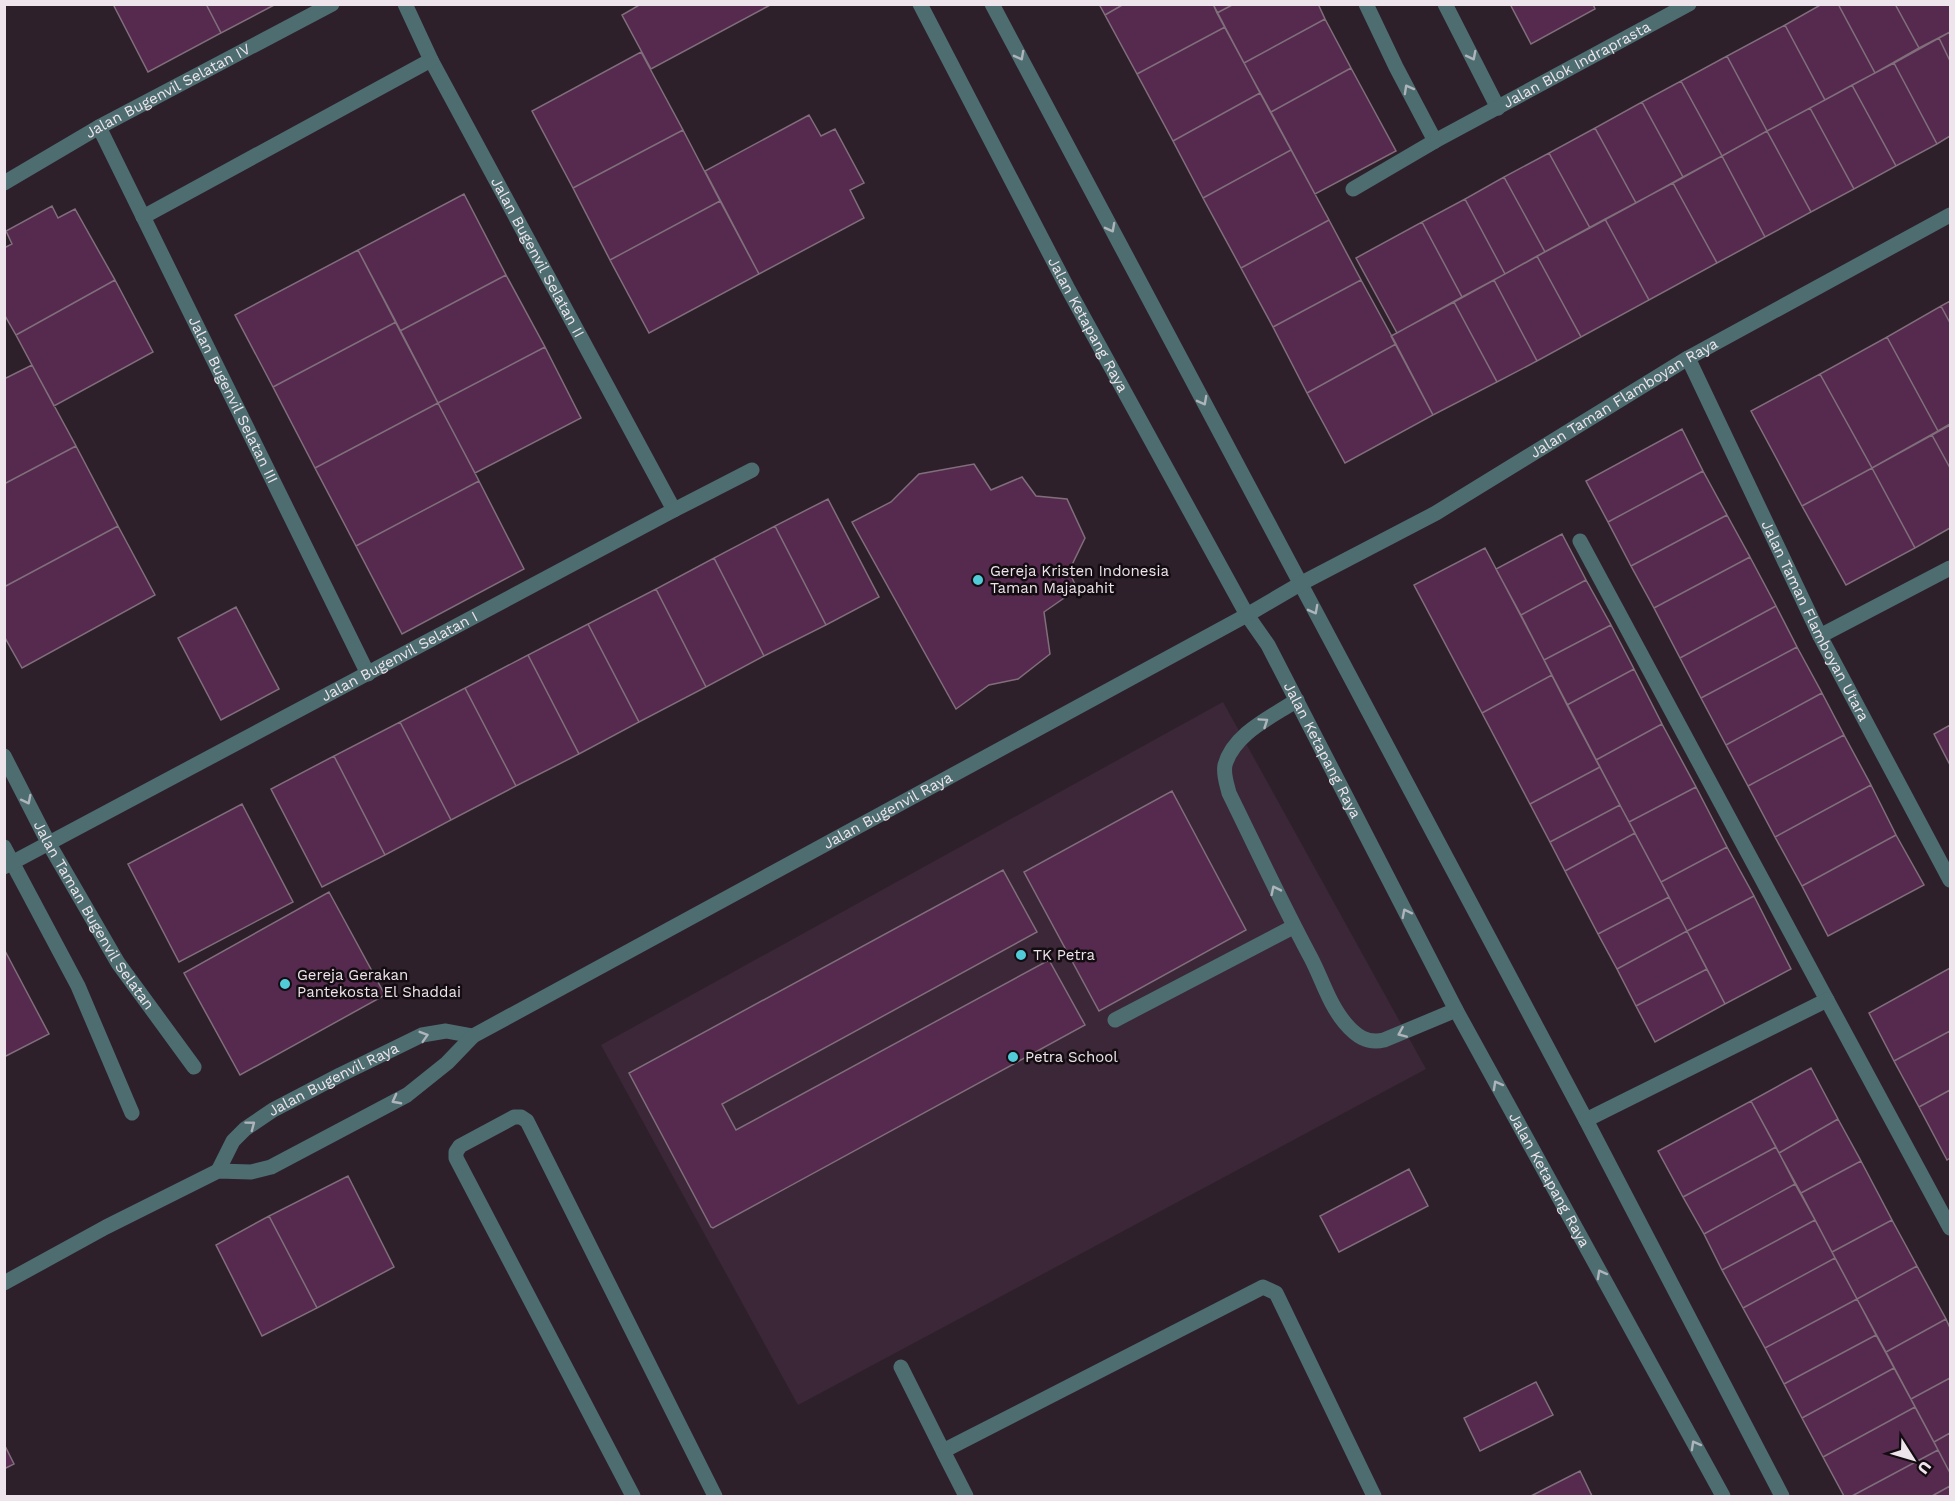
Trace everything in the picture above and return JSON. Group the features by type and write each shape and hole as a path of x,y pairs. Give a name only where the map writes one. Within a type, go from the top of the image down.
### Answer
{"street":[{"name":"Jalan Bugenvil Selatan IV","path":"4,183 99,127 332,4"},
{"name":"Jalan Bugenvil Selatan II","path":"405,4 431,60 674,510"},
{"name":"Jalan Ketapang Raya","path":"920,4 1067,287 1247,615 1268,645 1456,1010 1723,1497"},
{"path":"992,4 1586,1120 1782,1497"},
{"path":"1366,4 1435,141"},
{"name":"Jalan Blok Indraprasta","path":"1445,4 1498,108"},
{"name":"Jalan Blok Indraprasta","path":"1353,189 1435,141 1689,4"},
{"path":"143,216 431,60"},
{"name":"Jalan Bugenvil Selatan III","path":"99,127 368,674"},
{"name":"Jalan Taman Flamboyan Raya","path":"1300,584 1436,513 1688,358 1950,215"},
{"name":"Jalan Taman Flamboyan Utara","path":"1688,358 1820,636 1945,854 1950,880"},
{"name":"Jalan Bugenvil Selatan I","path":"9,865 752,470"},
{"path":"1580,541 1950,1228"},
{"path":"1820,636 1950,568"},
{"name":"Jalan Bugenvil Raya","path":"4,1283 106,1227 218,1172 251,1172 271,1167 295,1156 407,1095 447,1063 473,1036 1300,584"},
{"path":"1297,700 1242,737 1225,766 1225,779 1229,793 1335,1010 1345,1023 1373,1043 1456,1010"},
{"name":"Jalan Taman Bugenvil Selatan","path":"4,756 49,844 118,963 194,1067"},
{"path":"4,847 9,865 78,986 132,1113"},
{"path":"1115,1020 1293,927"},
{"path":"1586,1120 1827,1000"},
{"name":"Jalan Bugenvil Raya","path":"218,1172 233,1141 245,1129 273,1110 422,1035 446,1031 473,1036"},
{"path":"633,1497 456,1158 456,1152 460,1146 514,1117 521,1117 527,1121 716,1497"},
{"path":"943,1451 1263,1287 1276,1293 1374,1497"},
{"path":"901,1368 966,1497"}],"shaded area":[{"name":"Petra School","path":"1223,702 1426,1069 798,1405 601,1045"}],"building":[{"path":"113,4 206,4 221,33 148,72"},
{"path":"206,4 276,4 221,33"},
{"path":"641,4 772,4 651,69 622,15"},
{"path":"1099,4 1124,4 1105,15"},
{"path":"1124,4 1213,4 1225,27 1137,74 1105,15"},
{"path":"1213,4 1234,4 1217,13"},
{"path":"1234,4 1318,4 1325,19 1244,63 1217,13"},
{"path":"1510,4 1593,4 1595,9 1531,44"},
{"path":"1822,4 1838,4 1875,73 1825,100 1785,25"},
{"path":"1838,4 1895,4 1919,48 1875,73"},
{"path":"1895,4 1950,4 1950,32 1919,48"},
{"path":"1325,19 1351,68 1271,112 1244,63"},
{"path":"1785,25 1825,100 1767,131 1727,56"},
{"path":"1225,27 1260,93 1173,141 1137,74"},
{"path":"1950,32 1950,61 1939,38"},
{"path":"1939,38 1950,61 1950,136 1937,144 1894,63"},
{"path":"641,52 683,130 573,188 532,111"},
{"path":"1727,56 1767,131 1722,156 1681,81"},
{"path":"1894,63 1937,144 1896,166 1852,85"},
{"path":"1351,68 1396,151 1315,194 1271,112"},
{"path":"1681,81 1722,156 1683,177 1642,102"},
{"path":"1852,85 1896,166 1854,189 1810,108"},
{"path":"1260,93 1291,150 1203,198 1173,141"},
{"path":"1642,102 1683,177 1636,203 1595,128"},
{"path":"1810,108 1854,189 1811,212 1767,131"},
{"path":"809,115 821,136 835,129 864,183 850,190 864,218 759,274 705,171"},
{"path":"1595,128 1636,203 1590,228 1549,153"},
{"path":"683,130 720,201 610,260 573,188"},
{"path":"1767,131 1811,212 1765,237 1722,156"},
{"path":"1291,150 1329,220 1241,268 1203,198"},
{"path":"1549,153 1590,228 1545,252 1504,177"},
{"path":"1722,156 1765,237 1717,263 1673,183"},
{"path":"1504,177 1545,252 1505,274 1465,199"},
{"path":"1673,183 1717,263 1649,300 1605,219"},
{"path":"464,194 506,275 400,331 358,250"},
{"path":"1465,199 1505,274 1462,297 1422,222"},
{"path":"720,201 759,274 649,333 610,260"},
{"path":"52,206 58,218 75,209 115,280 16,335 4,314 4,248 12,244 6,231"},
{"path":"1605,219 1649,300 1581,337 1537,256"},
{"path":"1329,220 1361,280 1273,327 1241,268"},
{"path":"1422,222 1462,297 1397,333 1356,258"},
{"path":"358,250 396,322 273,387 235,315"},
{"path":"1537,256 1581,337 1537,361 1494,280"},
{"path":"506,275 545,347 438,403 400,331"},
{"path":"115,280 153,352 54,406 16,335"},
{"path":"1361,280 1396,344 1307,393 1273,327"},
{"path":"1494,280 1537,361 1497,382 1454,302"},
{"path":"1950,301 1950,323 1941,306"},
{"path":"1454,302 1497,382 1433,415 1391,336"},
{"path":"1941,306 1950,323 1950,424 1938,431 1887,337"},
{"path":"396,322 438,403 315,468 273,387"},
{"path":"1887,337 1938,431 1872,468 1820,374"},
{"path":"1396,344 1433,415 1345,463 1307,393"},
{"path":"545,347 581,418 475,473 438,403"},
{"path":"32,365 76,446 4,484 4,379"},
{"path":"1820,374 1872,468 1802,506 1751,411"},
{"path":"438,403 479,481 356,546 315,468"},
{"path":"1950,425 1950,468 1932,435"},
{"path":"1682,429 1703,471 1608,522 1586,481"},
{"path":"1932,435 1950,468 1950,528 1915,548 1872,468"},
{"path":"76,446 118,526 4,587 4,484"},
{"name":"Gereja Kristen Indonesia Taman Majapahit","path":"974,464 991,490 1022,477 1036,496 1067,499 1085,538 1069,571 1077,589 1044,612 1050,654 1018,679 989,685 956,709 852,522 891,502 919,474"},
{"path":"1872,468 1915,548 1846,585 1802,506"},
{"path":"1703,471 1727,515 1631,566 1608,522"},
{"path":"479,481 524,569 402,634 356,546"},
{"path":"828,499 879,597 826,625 775,526"},
{"path":"1727,515 1750,557 1654,608 1631,566"},
{"path":"118,526 155,595 22,668 4,636 4,587"},
{"path":"775,526 826,625 764,656 714,558"},
{"path":"1562,534 1586,580 1521,615 1496,569"},
{"path":"1485,548 1552,675 1482,713 1414,585"},
{"path":"1750,557 1776,606 1680,658 1654,608"},
{"path":"714,558 764,656 706,687 656,589"},
{"path":"1586,580 1611,625 1544,660 1521,615"},
{"path":"656,589 706,687 639,722 588,624"},
{"path":"1776,606 1797,647 1701,698 1680,658"},
{"path":"236,607 279,689 221,720 178,638"},
{"path":"588,624 639,722 579,754 528,655"},
{"path":"1611,625 1634,669 1567,705 1544,660"},
{"path":"1797,647 1822,693 1726,745 1701,698"},
{"path":"528,655 579,754 516,786 465,688"},
{"path":"1634,669 1662,724 1596,760 1567,705"},
{"path":"1552,675 1600,767 1530,804 1482,713"},
{"path":"465,688 516,786 451,820 400,722"},
{"path":"1822,693 1844,735 1748,786 1726,745"},
{"path":"400,722 451,820 385,855 334,756"},
{"path":"1662,724 1696,787 1629,822 1596,760"},
{"path":"1950,725 1950,765 1934,734"},
{"path":"1844,735 1871,785 1775,837 1748,786"},
{"path":"334,756 385,855 322,887 271,789"},
{"path":"1600,767 1620,805 1550,842 1530,804"},
{"path":"1871,785 1896,835 1802,886 1775,837"},
{"path":"1696,787 1727,847 1661,882 1629,822"},
{"path":"1172,791 1246,930 1099,1011 1024,872"},
{"path":"242,804 293,902 179,962 128,864"},
{"path":"1620,805 1635,833 1565,871 1550,842"},
{"path":"1635,833 1669,897 1598,934 1565,871"},
{"path":"1896,835 1924,885 1828,936 1802,886"},
{"path":"1727,847 1754,896 1687,931 1661,882"},
{"path":"1003,870 1037,932 722,1104 736,1130 1049,960 1085,1025 713,1228 711,1227 629,1073"},
{"name":"Gereja Gerakan Pantekosta El Shaddai","path":"329,892 385,995 240,1075 184,973"},
{"path":"1754,896 1791,969 1725,1004 1687,931"},
{"path":"1669,897 1687,931 1617,969 1598,934"},
{"path":"1687,931 1707,969 1636,1006 1617,969"},
{"path":"4,949 49,1034 4,1057"},
{"path":"1950,968 1950,1031 1894,1061 1869,1013"},
{"path":"1707,969 1725,1004 1655,1042 1636,1006"},
{"path":"1950,1031 1950,1090 1919,1107 1894,1061"},
{"path":"1811,1068 1838,1119 1779,1153 1751,1101"},
{"path":"1950,1090 1950,1158 1947,1160 1919,1107"},
{"path":"1751,1101 1776,1147 1683,1197 1658,1151"},
{"path":"1838,1119 1861,1161 1801,1193 1779,1153"},
{"path":"1776,1147 1795,1184 1704,1234 1683,1197"},
{"path":"1861,1161 1892,1220 1832,1252 1801,1193"},
{"path":"1409,1169 1428,1206 1339,1252 1320,1216"},
{"path":"348,1176 394,1267 317,1308 269,1216"},
{"path":"1795,1184 1815,1220 1722,1270 1704,1234"},
{"path":"269,1216 317,1308 262,1336 216,1245"},
{"path":"1815,1220 1835,1258 1743,1308 1722,1270"},
{"path":"1892,1220 1917,1266 1857,1299 1832,1252"},
{"path":"1835,1258 1857,1299 1765,1348 1743,1308"},
{"path":"1917,1266 1946,1319 1886,1352 1857,1299"},
{"path":"1857,1299 1876,1335 1784,1384 1765,1348"},
{"path":"1946,1319 1950,1328 1950,1378 1911,1399 1886,1352"},
{"path":"1876,1335 1894,1368 1802,1418 1784,1384"},
{"path":"1894,1368 1915,1407 1823,1457 1802,1418"},
{"path":"1950,1378 1950,1433 1934,1442 1911,1399"},
{"path":"1536,1382 1553,1415 1480,1451 1464,1418"},
{"path":"1915,1407 1938,1450 1852,1496 1844,1496 1823,1457"},
{"path":"1950,1433 1950,1473 1934,1442"},
{"path":"4,1444 14,1464 4,1469"},
{"path":"1938,1450 1950,1473 1950,1486 1932,1496 1852,1496"},
{"path":"1580,1471 1592,1496 1531,1496"},
{"path":"1950,1486 1950,1496 1932,1496"}],"place":[{"name":"Gereja Kristen Indonesia Taman Majapahit","path":"978,580"},
{"name":"TK Petra","path":"1021,955"},
{"name":"Gereja Gerakan Pantekosta El Shaddai","path":"285,984"},
{"name":"Petra School","path":"1013,1057"}]}
